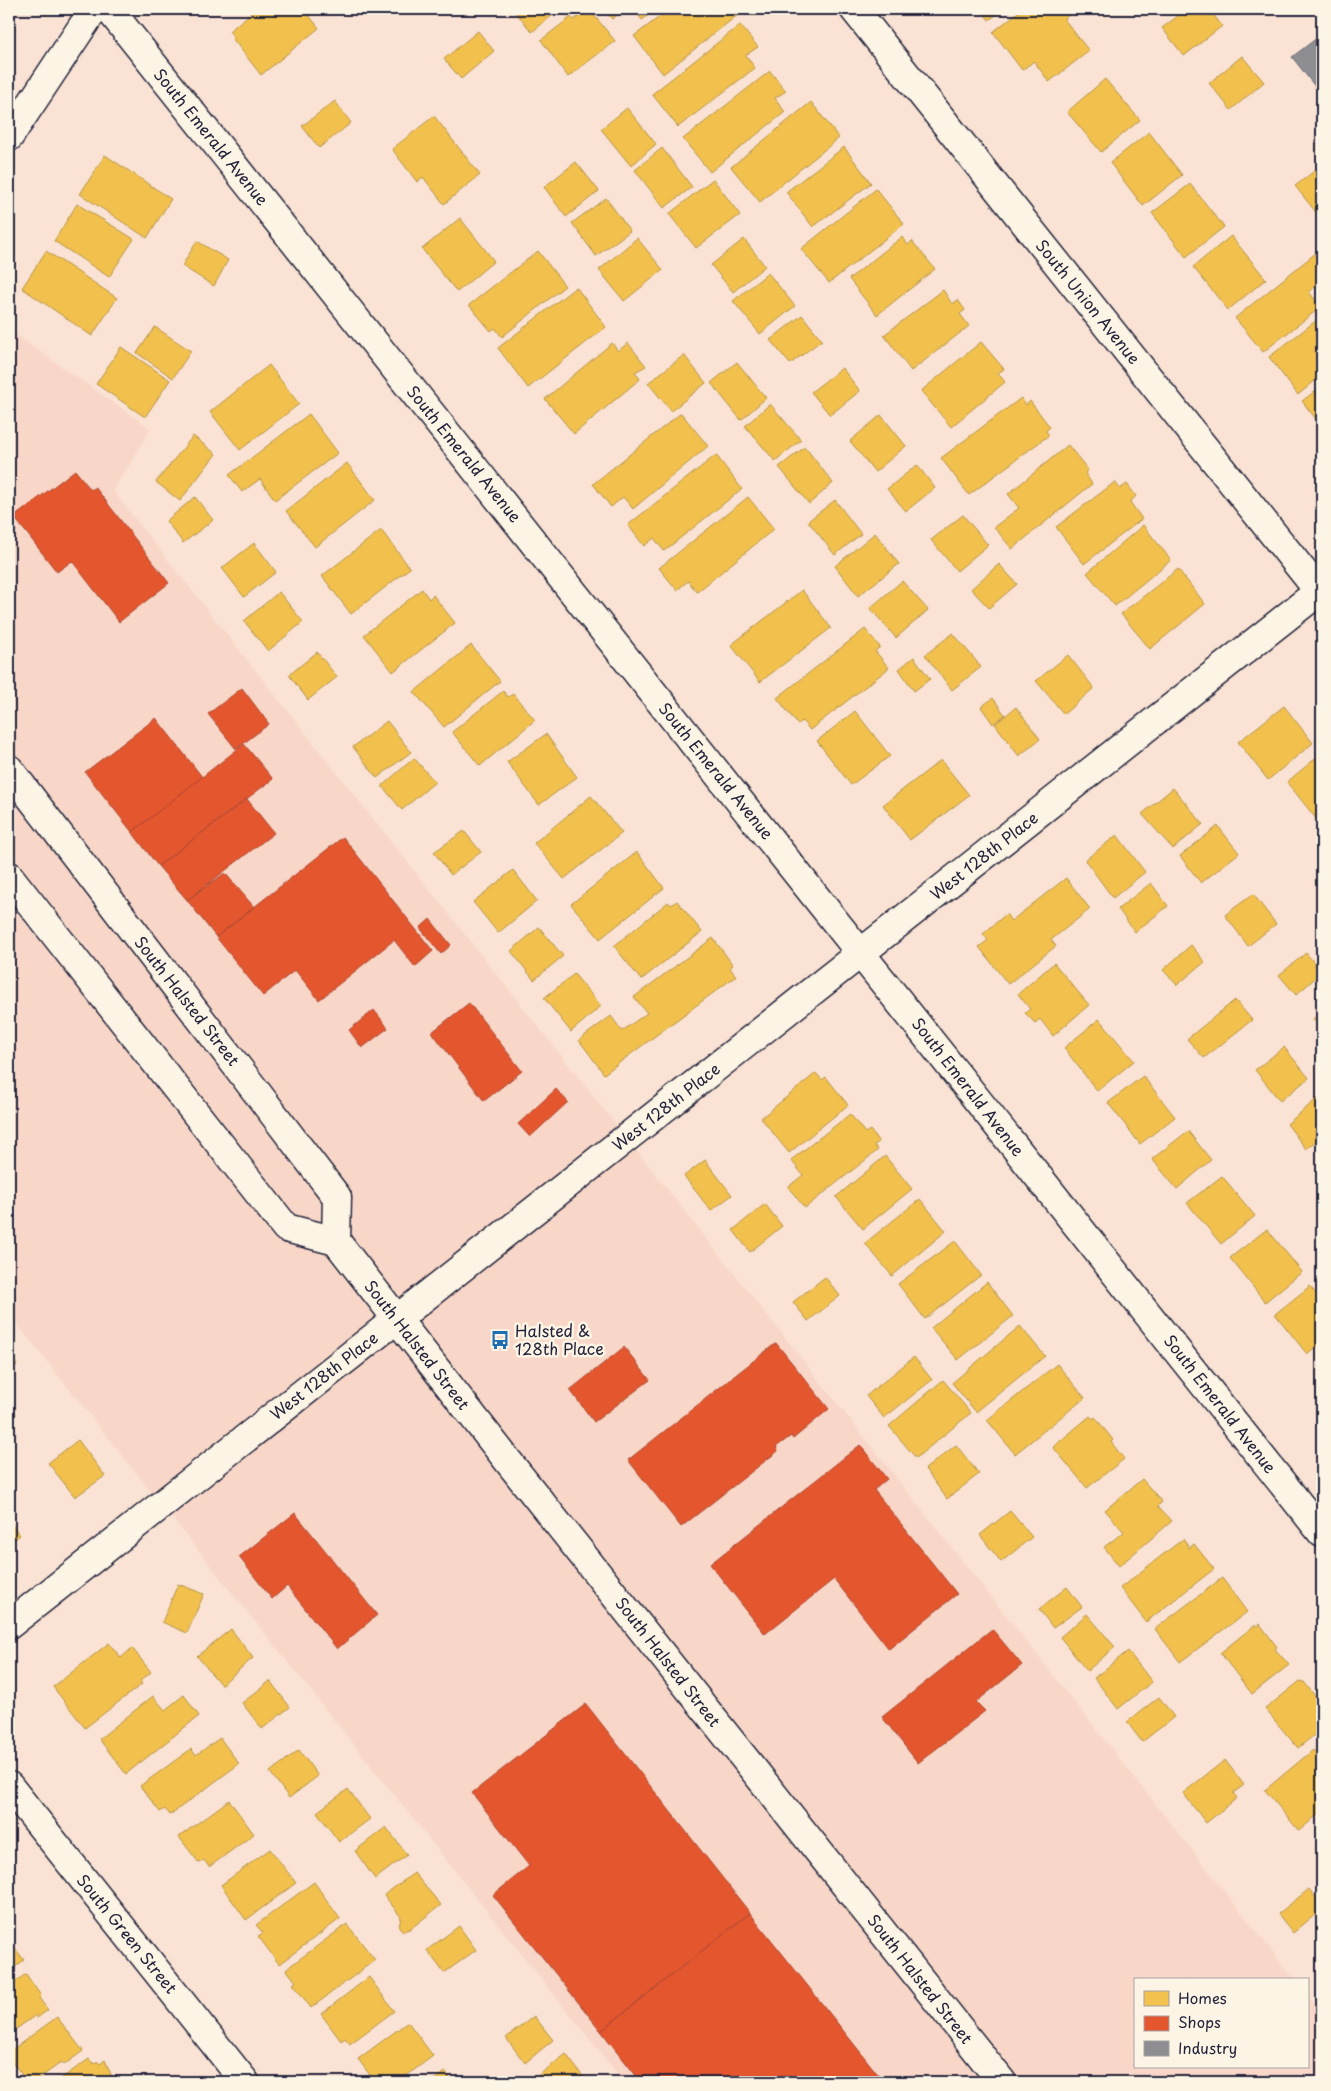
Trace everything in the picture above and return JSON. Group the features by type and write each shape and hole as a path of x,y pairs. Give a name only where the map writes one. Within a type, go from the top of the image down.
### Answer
{"street":[{"path":"9,137 94,9"},
{"name":"South Emerald Avenue","path":"109,9 1322,1533"},
{"name":"South Union Avenue","path":"854,9 1321,591"},
{"name":"West 128th Place","path":"9,1624 1321,591"},
{"name":"South Halsted Street","path":"9,769 337,1197 336,1241 1002,2082"},
{"path":"9,876 286,1228 336,1241"},
{"name":"South Green Street","path":"9,1786 245,2082"}],"shaded area":[{"path":"9,330 151,429 113,491 1293,1978 1134,1978 1134,2068 1308,2068 1308,1996 1322,2014 1322,2082 624,2082 9,1314"}],"building: Homes":[{"path":"256,9 260,9 263,12 268,9 304,9 319,28 261,75 232,38 234,37 229,31"},
{"path":"513,9 560,9 532,32"},
{"path":"589,9 615,41 568,77 541,40 571,17 574,20"},
{"path":"604,9 625,9 612,19"},
{"path":"634,9 657,9 642,20"},
{"path":"670,9 744,10 663,74 634,36"},
{"path":"981,9 1004,9 989,20"},
{"path":"1022,9 1067,9 1070,14 1064,19 1089,51 1049,82 1034,61 1022,70 993,32"},
{"path":"1187,9 1209,9 1222,26 1184,56 1162,28"},
{"path":"740,25 758,47 746,55 755,68 678,127 652,94"},
{"path":"478,31 494,51 461,79 444,59"},
{"path":"1242,56 1264,82 1231,110 1209,83"},
{"path":"770,71 786,91 775,98 785,112 710,172 683,139"},
{"path":"1105,79 1140,120 1101,152 1067,112"},
{"path":"335,101 351,123 319,148 302,126"},
{"path":"811,102 839,138 760,202 731,167"},
{"path":"627,108 656,144 631,166 601,129"},
{"path":"434,116 480,175 444,204 423,177 417,182 392,149"},
{"path":"1149,132 1182,175 1143,206 1110,163"},
{"path":"844,147 871,183 813,227 786,192"},
{"path":"662,148 692,187 664,208 635,170"},
{"path":"105,155 171,199 147,238 80,194"},
{"path":"576,162 599,191 566,217 544,187"},
{"path":"1322,165 1322,213 1319,216 1295,186"},
{"path":"713,179 740,215 696,248 669,214"},
{"path":"1190,184 1224,227 1186,257 1152,213"},
{"path":"876,189 904,224 829,283 801,249"},
{"path":"606,198 630,231 596,256 572,223"},
{"path":"77,204 134,239 109,277 54,241"},
{"path":"460,218 494,261 457,292 422,249"},
{"path":"1231,236 1266,279 1228,310 1193,267"},
{"path":"902,237 908,245 912,241 935,269 877,315 849,279"},
{"path":"637,238 663,270 624,301 599,270"},
{"path":"744,239 765,266 733,292 711,265"},
{"path":"197,241 228,260 214,286 182,266"},
{"path":"46,251 117,298 92,336 22,288"},
{"path":"538,251 565,286 502,337 495,328 491,331 469,305"},
{"path":"1317,252 1322,259 1322,281 1309,292 1321,307 1263,352 1235,318"},
{"path":"768,273 795,306 760,334 733,301"},
{"path":"576,287 606,327 528,388 498,348"},
{"path":"943,290 952,304 958,300 965,310 960,314 969,326 911,371 884,335"},
{"path":"802,315 822,340 790,364 770,340"},
{"path":"1322,316 1322,375 1298,395 1269,357"},
{"path":"155,327 191,351 173,378 137,353"},
{"path":"981,342 1004,369 998,373 1005,382 951,427 921,391"},
{"path":"612,343 618,351 628,343 646,366 635,372 640,379 574,434 545,399"},
{"path":"121,347 170,380 145,417 96,384"},
{"path":"684,355 706,383 671,411 648,383"},
{"path":"737,362 766,398 741,420 711,383"},
{"path":"269,365 299,404 240,450 210,412"},
{"path":"842,368 860,391 830,415 811,392"},
{"path":"1322,386 1322,427 1302,401"},
{"path":"1021,398 1026,405 1030,401 1050,427 1046,431 1049,435 969,495 941,458"},
{"path":"770,404 801,440 775,461 745,426"},
{"path":"681,413 708,446 633,509 623,497 611,507 593,484"},
{"path":"309,414 338,453 275,500 260,479 242,492 229,475"},
{"path":"881,415 906,446 875,472 850,441"},
{"path":"193,436 216,454 180,501 156,482"},
{"path":"1068,445 1088,470 1085,473 1092,484 1012,549 994,527 1019,508 1008,494"},
{"path":"805,447 833,483 809,504 779,467"},
{"path":"716,455 742,489 664,551 654,538 644,546 628,525"},
{"path":"347,463 375,500 315,547 286,511"},
{"path":"917,465 935,488 906,511 887,489"},
{"path":"1115,482 1120,489 1127,484 1136,496 1130,502 1142,519 1084,564 1056,527"},
{"path":"195,497 213,520 183,543 166,521"},
{"path":"748,497 774,529 697,592 688,581 677,590 659,568"},
{"path":"835,500 861,534 835,555 808,521"},
{"path":"963,515 988,545 957,571 931,540"},
{"path":"1143,525 1171,560 1115,606 1087,573"},
{"path":"381,530 410,568 351,614 322,576"},
{"path":"875,533 899,564 858,596 835,566"},
{"path":"254,543 276,572 244,597 222,568"},
{"path":"999,564 1017,584 989,608 971,589"},
{"path":"1178,569 1205,604 1150,649 1121,614"},
{"path":"902,581 928,610 896,638 870,608"},
{"path":"422,589 429,599 433,595 455,623 393,672 364,635"},
{"path":"802,590 831,628 760,682 731,645"},
{"path":"279,592 303,622 268,651 244,621"},
{"path":"865,629 880,647 875,651 889,668 810,730 802,721 798,725 777,698"},
{"path":"953,633 981,667 952,690 925,655"},
{"path":"471,645 500,681 444,727 414,692"},
{"path":"317,652 337,677 308,700 289,675"},
{"path":"1068,655 1094,688 1064,714 1036,681"},
{"path":"914,657 930,679 914,691 899,669"},
{"path":"503,691 508,697 513,694 535,720 480,766 452,732"},
{"path":"993,698 1005,715 993,724 981,707"},
{"path":"1284,706 1313,743 1268,780 1238,742"},
{"path":"1016,707 1040,739 1019,756 995,724"},
{"path":"855,711 890,756 851,785 817,741"},
{"path":"387,721 411,752 377,778 353,747"},
{"path":"546,734 577,777 539,805 507,762"},
{"path":"1322,753 1322,823 1321,825 1287,782"},
{"path":"414,758 435,782 402,810 382,786"},
{"path":"941,760 969,795 910,840 883,805"},
{"path":"1173,788 1203,824 1173,849 1142,814"},
{"path":"591,796 622,833 564,879 534,843"},
{"path":"1218,826 1239,853 1201,883 1180,856"},
{"path":"464,831 481,852 451,875 434,852"},
{"path":"1117,835 1145,872 1113,898 1085,860"},
{"path":"637,852 664,888 600,939 571,904"},
{"path":"513,870 537,901 498,933 473,902"},
{"path":"1066,878 1090,909 1051,940 1056,946 1008,984 979,947 988,940 983,934 1006,914 1011,921"},
{"path":"1151,883 1168,906 1135,932 1118,909"},
{"path":"1253,894 1276,924 1248,946 1225,915"},
{"path":"677,901 702,932 641,980 614,946 668,902 671,905"},
{"path":"539,927 563,956 534,980 511,951"},
{"path":"713,938 733,965 730,968 736,976 604,1074 579,1040 611,1016 622,1031 647,1013 634,997"},
{"path":"1191,945 1205,962 1177,985 1163,970"},
{"path":"1306,953 1322,972 1296,995 1279,975"},
{"path":"1054,963 1089,1005 1053,1036 1040,1019 1035,1023 1025,1013 1030,1009 1018,994"},
{"path":"574,974 601,1006 571,1032 544,998"},
{"path":"1235,1000 1252,1020 1204,1058 1187,1039"},
{"path":"1322,1011 1322,1030 1313,1019"},
{"path":"1099,1019 1134,1061 1097,1091 1064,1048"},
{"path":"1284,1047 1309,1078 1280,1101 1255,1070"},
{"path":"816,1073 822,1080 826,1077 848,1105 789,1153 761,1118"},
{"path":"1143,1076 1175,1117 1140,1144 1108,1103"},
{"path":"1318,1098 1322,1104 1322,1136 1306,1149 1287,1124"},
{"path":"850,1114 865,1133 870,1130 879,1142 874,1145 878,1150 805,1208 788,1187 803,1175 791,1160"},
{"path":"1188,1131 1211,1160 1177,1189 1152,1159"},
{"path":"885,1156 912,1189 863,1229 836,1197"},
{"path":"705,1160 732,1195 711,1211 684,1176"},
{"path":"1222,1176 1255,1216 1221,1244 1187,1203"},
{"path":"920,1199 946,1231 892,1276 865,1243"},
{"path":"765,1204 782,1226 750,1252 733,1230"},
{"path":"1267,1229 1302,1272 1265,1302 1230,1258"},
{"path":"955,1241 981,1275 925,1319 898,1284"},
{"path":"825,1277 840,1296 808,1321 793,1302"},
{"path":"987,1282 1013,1316 958,1360 931,1328"},
{"path":"1310,1286 1322,1302 1322,1342 1307,1354 1275,1314"},
{"path":"1020,1326 1045,1356 976,1412 952,1383"},
{"path":"9,1355 17,1365 9,1372"},
{"path":"914,1357 932,1380 884,1418 866,1396"},
{"path":"1057,1364 1085,1398 1015,1454 987,1420"},
{"path":"943,1380 971,1413 916,1458 889,1426"},
{"path":"1090,1416 1093,1419 1095,1417 1113,1440 1111,1442 1124,1459 1087,1488 1053,1447"},
{"path":"78,1440 105,1476 75,1497 48,1463"},
{"path":"956,1445 979,1474 947,1499 925,1469"},
{"path":"1142,1479 1162,1502 1158,1506 1172,1521 1119,1566 1104,1547 1124,1532 1105,1510"},
{"path":"1010,1511 1032,1537 1001,1562 980,1535"},
{"path":"9,1521 20,1535 9,1544"},
{"path":"1183,1539 1189,1548 1194,1544 1214,1569 1146,1622 1120,1588"},
{"path":"1222,1578 1247,1612 1180,1662 1155,1629"},
{"path":"178,1584 204,1594 187,1633 162,1622"},
{"path":"1067,1587 1082,1607 1053,1628 1039,1609"},
{"path":"1087,1614 1115,1647 1087,1671 1060,1637"},
{"path":"1260,1624 1277,1647 1275,1649 1289,1665 1252,1694 1220,1653 1255,1625 1257,1627"},
{"path":"231,1629 253,1658 221,1685 197,1656"},
{"path":"109,1643 121,1658 132,1648 151,1672 140,1681 142,1684 85,1728 53,1687"},
{"path":"1128,1651 1152,1682 1118,1709 1094,1678"},
{"path":"270,1681 290,1707 262,1729 242,1703"},
{"path":"1300,1681 1304,1682 1321,1704 1319,1705 1322,1709 1322,1729 1298,1748 1265,1709"},
{"path":"184,1695 199,1716 126,1774 99,1739 153,1696 165,1710"},
{"path":"1159,1697 1174,1717 1142,1742 1127,1722"},
{"path":"220,1738 239,1764 170,1815 165,1809 160,1812 140,1786 191,1749 196,1755"},
{"path":"299,1750 318,1776 289,1798 270,1772"},
{"path":"1313,1750 1320,1757 1322,1755 1322,1811 1299,1831 1265,1790"},
{"path":"1225,1760 1244,1785 1233,1793 1237,1798 1206,1823 1183,1793"},
{"path":"348,1789 370,1819 339,1842 317,1812"},
{"path":"229,1800 254,1834 209,1867 204,1860 199,1863 179,1837"},
{"path":"386,1827 407,1855 375,1879 355,1851"},
{"path":"270,1849 296,1883 246,1920 221,1885"},
{"path":"414,1873 441,1905 410,1929 403,1931 399,1927 401,1917 384,1895"},
{"path":"314,1882 340,1919 279,1964 258,1936 263,1933 256,1925"},
{"path":"1309,1889 1322,1905 1322,1909 1293,1933 1278,1914"},
{"path":"347,1924 375,1960 311,2008 293,1984 296,1982 286,1969"},
{"path":"459,1926 476,1950 444,1973 427,1950"},
{"path":"9,1940 24,1960 9,1972"},
{"path":"26,1974 48,2010 37,2018 36,2015 9,2034 9,1986"},
{"path":"369,1977 394,2011 350,2044 345,2038 341,2041 321,2014"},
{"path":"534,2016 553,2040 525,2063 506,2038"},
{"path":"57,2017 83,2051 64,2065 62,2062 34,2082 27,2082 9,2057 9,2052"},
{"path":"408,2022 433,2056 398,2082 375,2082 358,2059"},
{"path":"566,2054 587,2082 530,2082"},
{"path":"89,2059 94,2064 97,2061 100,2064 105,2060 114,2082 56,2082"},
{"path":"445,2072 453,2082 431,2082"}],"building: Shops":[{"path":"75,470 91,490 95,487 169,583 119,622 72,561 57,572 14,517"},
{"path":"242,688 269,724 236,749 208,714"},
{"path":"156,718 203,778 132,832 85,772"},
{"path":"244,744 273,779 158,866 132,832"},
{"path":"247,799 274,833 187,900 158,866"},
{"path":"343,837 433,951 415,967 394,940 319,1000 295,970 263,996 216,937"},
{"path":"225,873 254,907 216,937 187,900"},
{"path":"430,919 451,945 441,954 420,928"},
{"path":"469,1003 522,1071 484,1101 432,1032"},
{"path":"374,1010 388,1028 362,1048 349,1030"},
{"path":"556,1089 568,1102 530,1137 518,1124"},
{"path":"776,1343 829,1409 793,1439 791,1436 776,1447 778,1451 681,1527 628,1460"},
{"path":"624,1347 650,1380 594,1422 570,1390"},
{"path":"860,1445 887,1479 874,1490 957,1594 889,1649 834,1579 765,1634 710,1564"},
{"path":"295,1513 377,1615 337,1649 287,1586 272,1599 239,1557"},
{"path":"992,1629 1022,1665 976,1702 985,1711 918,1763 882,1717"},
{"path":"586,1704 750,1913 601,2031 493,1895 529,1866 472,1793"},
{"path":"750,1913 884,2082 641,2082 601,2031"}],"building: Industry":[{"path":"1322,34 1322,91 1320,93 1292,57"}],"place":[{"name":"Halsted & 128th Place","path":"500,1340"}]}
